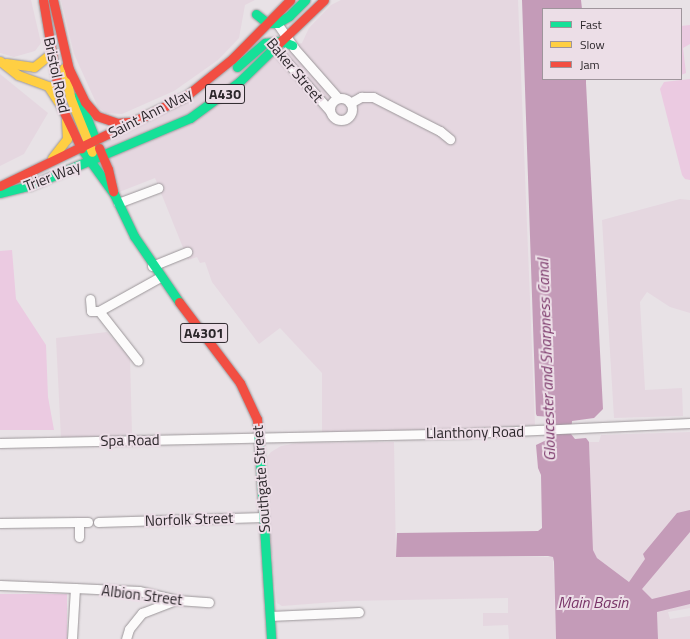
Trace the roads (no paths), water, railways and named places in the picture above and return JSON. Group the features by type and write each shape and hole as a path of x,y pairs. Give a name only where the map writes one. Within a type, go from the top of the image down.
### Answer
{"main road":[{"name":"Bristol Road","path":"43,0 61,106 66,120 88,144"},
{"name":"Bristol Road","path":"53,0 66,62 88,144"},
{"name":"Saint Ann Way","path":"88,144 186,96 210,79 270,23 290,0"},
{"path":"256,14 270,23 289,16 305,0"},
{"name":"Saint Ann Way","path":"103,156 168,129 206,108 239,82 272,45 283,38 324,0"},
{"path":"232,72 261,45 272,45"},
{"path":"0,61 34,67 51,53"},
{"path":"0,61 18,74 48,86 61,106"},
{"path":"66,62 90,109 101,119 117,123 142,118 177,108 214,88"},
{"path":"44,165 67,139 66,120"},
{"name":"Southgate Street","path":"88,144 103,156 118,203 152,266 240,383 257,419 260,437 271,639"},
{"name":"Southgate Street","path":"88,144 90,162 114,194"},
{"name":"Trier Way","path":"0,186 88,144"},
{"name":"Trier Way","path":"0,193 29,186 103,156"}],"street":[{"name":"Baker Street","path":"270,23 283,38 292,45 338,98"},
{"name":"Baker Street","path":"270,23 272,45 330,111"},
{"path":"350,103 361,97 378,99 447,134 450,139"},
{"path":"338,98 344,98 350,103 352,113 347,119 335,119 330,111 332,103 338,98"},
{"path":"118,203 158,188"},
{"path":"152,266 187,252"},
{"path":"90,299 91,311 99,311 160,277"},
{"path":"99,311 138,361"},
{"name":"Llanthony Road","path":"260,437 539,430 690,423"},
{"name":"Spa Road","path":"0,443 260,437"},
{"name":"Norfolk Street","path":"98,522 115,518 264,517"},
{"path":"0,523 83,522 79,537"},
{"name":"Albion Street","path":"0,585 139,592 177,600 208,602"},
{"path":"72,639 75,588"},
{"path":"126,639 129,629 142,613 177,600"},
{"path":"270,616 359,612"}],"water":[{"path":"522,0 581,0 582,8 542,8 542,80 586,80 603,409 594,418 572,421 571,434 575,439 586,438 589,442 593,550 597,558 629,582 645,559 643,554 677,513 690,510 690,532 642,589 652,599 690,590 690,604 657,612 658,639 556,639 553,557 396,557 397,533 538,531 542,528 541,475 538,468 536,445 555,436 555,421 552,417 537,416"}],"water label":[{"name":"Gloucester and Sharpness Canal","path":"546,360"},
{"name":"Main Basin","path":"593,602"}]}
